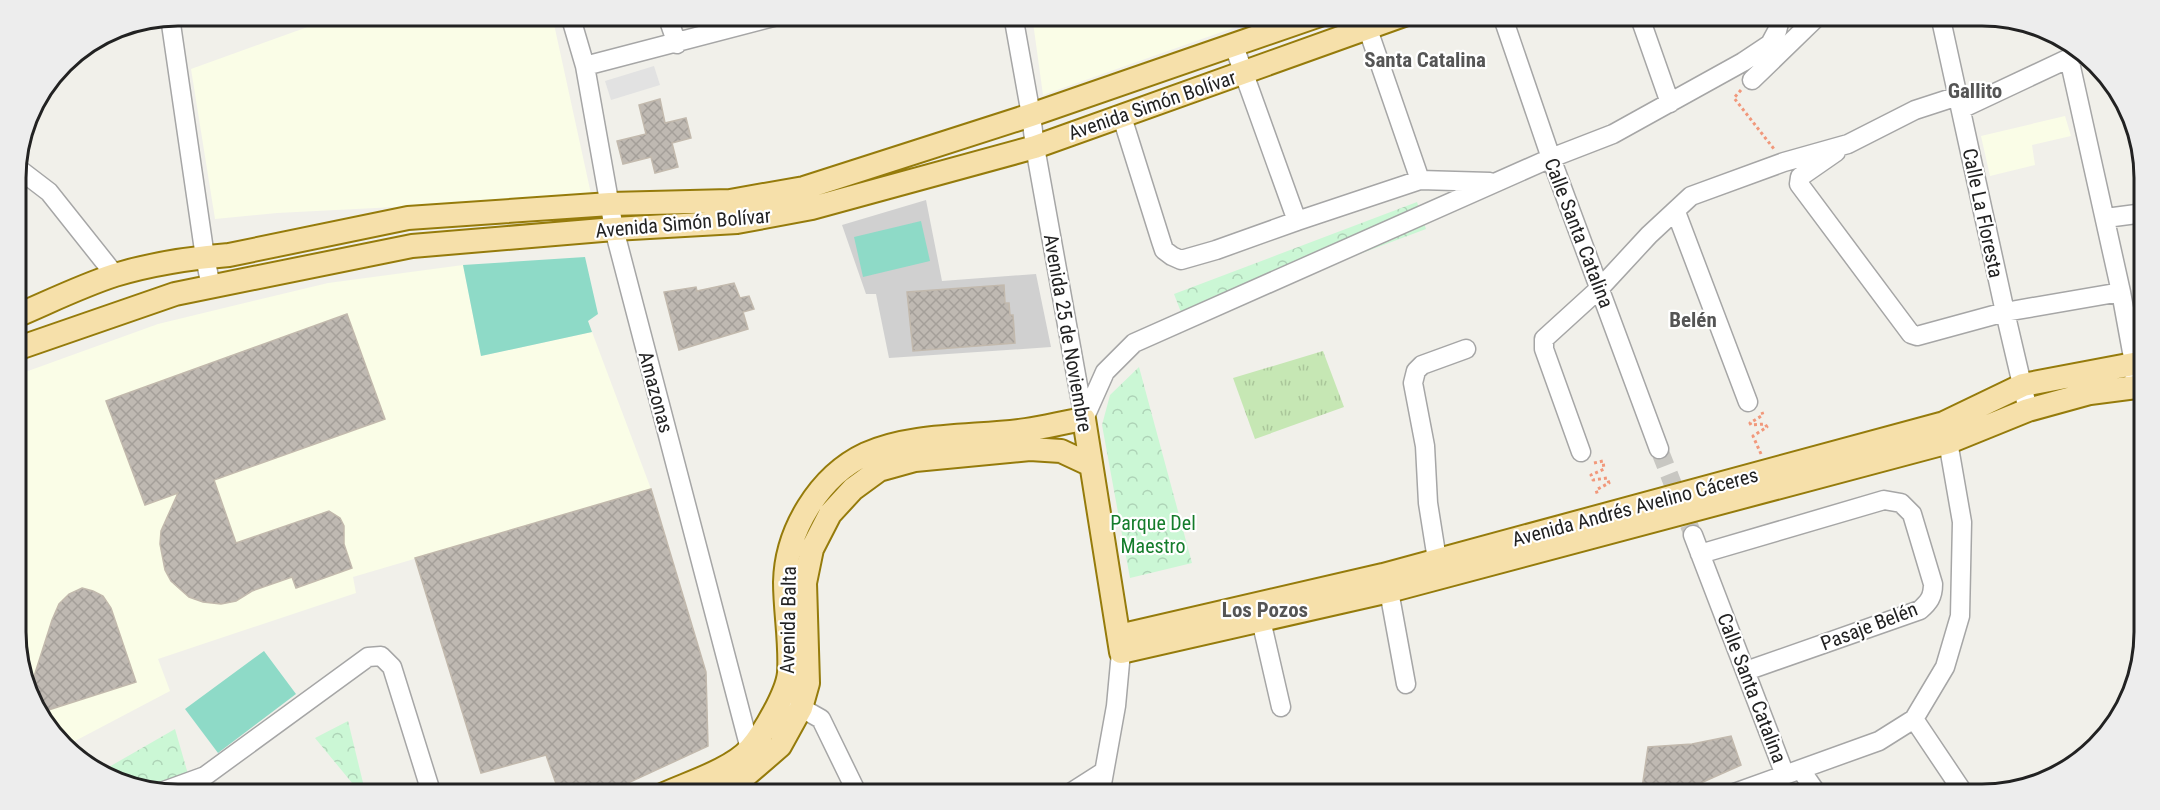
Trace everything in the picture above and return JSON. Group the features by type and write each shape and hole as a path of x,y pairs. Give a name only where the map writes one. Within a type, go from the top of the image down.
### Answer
{"main road":[{"name":"Avenida Simón Bolívar","path":"26,312 115,275 204,257 229,255 408,218 610,204 730,201 804,188 1031,115 1289,26"},
{"name":"Avenida Simón Bolívar","path":"26,346 175,294 412,246 614,229 737,222 812,208 1035,147 1245,73 1357,26"},
{"path":"408,218 412,246"},
{"name":"Avenida Andrés Avelino Cáceres","path":"1120,644 1261,620 1389,591 1439,569 1603,515 1768,471 1947,433 2024,385 2134,364"},
{"name":"Avenida Andrés Avelino Cáceres","path":"1120,644 1383,575 1439,569 2090,393 2134,388"},
{"name":"Avenida 25 de Noviembre","path":"1084,418 1120,644"},
{"name":"Avenida Balta","path":"686,784 727,765 780,746 792,703 785,580 792,538 813,500 837,473 866,454 910,441 1027,430 1084,418"},
{"name":"Avenida Balta","path":"792,703 808,683 805,584 812,549 830,514 853,489 879,470 915,460 1030,449 1061,451 1091,465"},
{"name":"Avenida Balta","path":"734,784 754,757"}],"street":[{"path":"171,26 204,257 211,287"},
{"name":"Amazonas","path":"573,26 585,66 614,229 754,757"},
{"path":"671,26 677,44"},
{"path":"585,66 742,26"},
{"name":"Avenida 25 de Noviembre","path":"1015,26 1084,418"},
{"path":"1367,26 1420,180"},
{"name":"Calle Santa Catalina","path":"1506,26 1551,158 1659,449"},
{"path":"1643,26 1670,103"},
{"path":"1084,418 1105,372 1134,344 1551,158 1613,134 1743,63 1770,44 1778,26"},
{"path":"1752,80 1808,26"},
{"name":"Calle La Floresta","path":"1942,26 2028,410"},
{"path":"1234,46 1297,221"},
{"path":"2074,56 1959,102 1915,110 1848,144 1800,177 1799,184 1911,334 1923,336 2005,312 2121,292"},
{"path":"2074,56 2121,292 2134,343"},
{"path":"1122,117 1164,250 1181,260 1420,180 1497,182"},
{"path":"1581,452 1544,349 1544,339 1600,288 1649,235 1691,196 1784,162 1848,144"},
{"path":"26,174 49,192 115,275"},
{"path":"1676,212 1748,402"},
{"path":"2106,218 2134,214"},
{"path":"1439,569 1428,503 1425,446 1413,383 1416,371 1422,365 1466,349"},
{"path":"1760,784 1879,741 1914,719 1945,667 1960,616 1962,522 1947,433"},
{"name":"Pasaje Belén","path":"1700,555 1884,500 1901,503 1912,514 1933,584 1933,595 1928,603 1920,610 1746,671"},
{"name":"Calle Santa Catalina","path":"1693,535 1746,671 1793,772 1806,784"},
{"path":"1389,591 1406,684"},
{"path":"1261,620 1281,707"},
{"path":"1101,784 1116,706 1120,644"},
{"path":"183,784 205,776 368,657 381,656 392,667 429,784"},
{"path":"792,703 821,719 853,784"},
{"path":"1914,719 1958,784"},
{"path":"1084,784 1103,772"}],"path":[{"path":"1718,76 1725,86 1737,83 1741,89 1734,98 1784,162"},
{"path":"1748,402 1746,409 1748,413 1761,412 1763,415 1750,423 1751,425 1765,424 1767,427 1753,436 1768,471"},
{"path":"1581,452 1586,465 1603,461 1604,469 1591,475 1593,480 1607,478 1609,483 1596,490 1603,515"}],"shaded area":[{"path":"310,26 554,26 591,194 277,213 215,219 191,69"},
{"path":"1034,26 1239,26 1043,95"},
{"path":"654,66 660,85 611,100 605,81"},
{"path":"2065,116 2071,136 2032,145 2035,165 1990,176 1981,136"},
{"path":"926,200 942,281 1036,274 1051,347 889,358 876,294 866,294 842,225"},
{"path":"463,265 481,356 592,332 651,489 353,577 356,593 158,659 170,691 72,742 51,717 41,700 28,662 26,643 26,372 158,324 328,283"}],"green space":[{"path":"1417,202 1426,229 1184,320 1174,294"},
{"path":"921,221 930,261 863,277 854,237"},
{"path":"585,257 598,314 588,321 592,332 481,356 463,265"},
{"path":"1323,351 1344,407 1255,439 1233,378"},
{"name":"Parque Del Maestro","path":"1139,367 1192,563 1130,578 1102,425 1110,395"},
{"path":"264,651 296,694 218,753 185,709"},
{"path":"348,721 363,784 353,784 315,738"},
{"path":"175,729 190,781 181,784 157,783 138,779 108,768"}],"building":[{"path":"660,99 665,123 686,118 691,138 672,143 678,167 655,173 651,157 623,164 617,141 646,134 639,105"},
{"path":"734,283 740,298 749,296 754,309 743,312 748,329 679,350 664,292 696,287 697,291"},
{"path":"1004,285 1005,303 1009,303 1010,315 1013,315 1015,343 913,351 907,292"},
{"path":"347,314 385,419 214,480 236,543 329,511 340,518 344,526 344,544 352,568 296,588 292,577 252,591 236,601 221,604 203,602 189,597 171,581 165,570 160,544 161,531 178,493 145,505 106,401"},
{"path":"651,489 706,672 708,746 626,784 556,784 546,755 481,773 415,558"},
{"path":"82,588 103,596 111,608 136,682 47,710 33,679 52,620 59,604 69,594"},
{"path":"1731,736 1741,765 1699,784 1643,784 1648,747 1692,744"}],"tunnel":[{"path":"1659,449 1693,535"}],"district":[{"name":"Santa Catalina","path":"1425,60"},
{"name":"Gallito","path":"1975,91"},
{"name":"Belén","path":"1693,320"},
{"name":"Los Pozos","path":"1265,610"}]}
